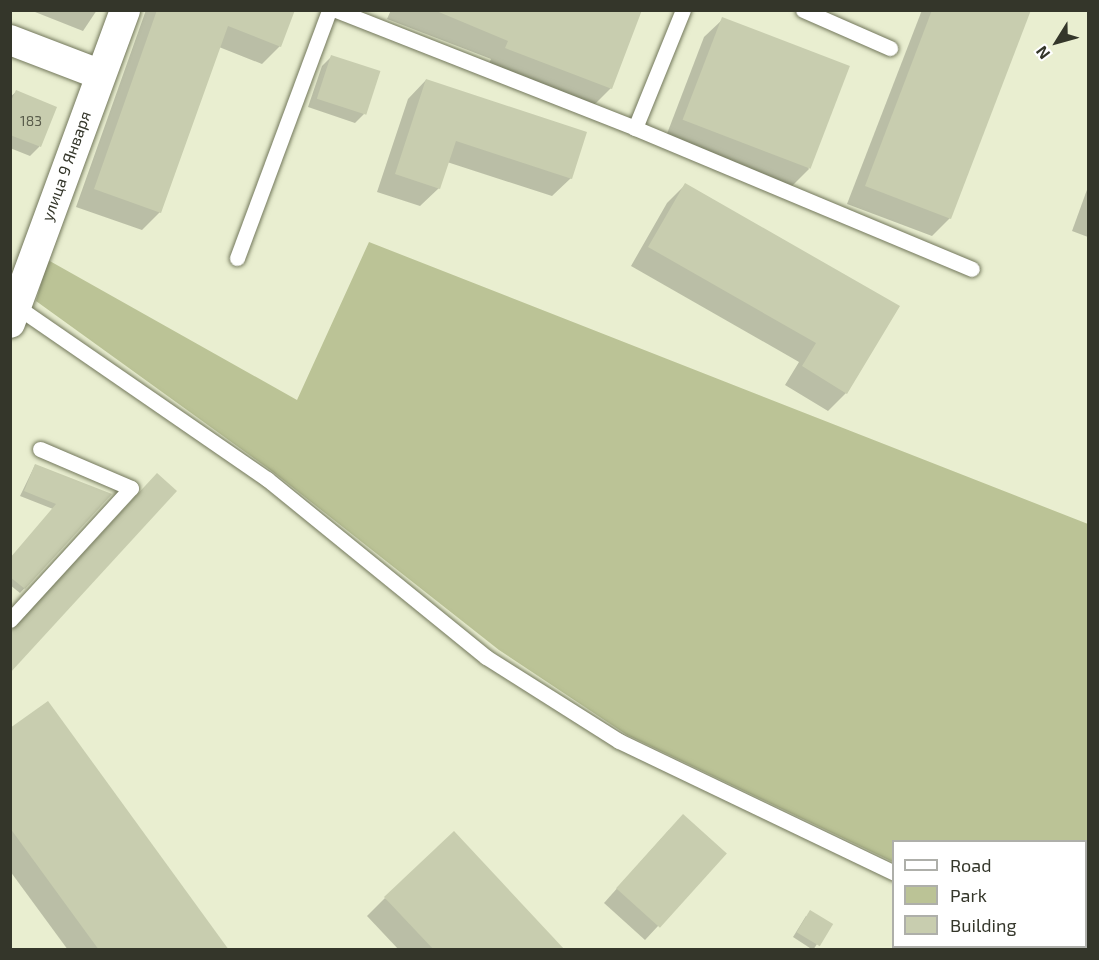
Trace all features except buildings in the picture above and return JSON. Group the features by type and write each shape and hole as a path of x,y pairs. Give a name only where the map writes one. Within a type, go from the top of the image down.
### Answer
{"street":[{"name":"улица 9 Января","path":"13,314 124,10"},
{"path":"10,40 99,74"}],"lane":[{"path":"237,258 329,10"},
{"path":"336,10 635,128 972,269"},
{"path":"635,128 683,10"},
{"path":"803,10 890,48"},
{"path":"13,314 267,479 486,657 618,741 892,872"},
{"path":"10,620 131,488 40,449"}],"green space":[{"path":"369,242 1088,524 1088,949 1059,948 1087,948 1087,840 892,840 892,862 627,735 499,650 273,472 36,301 48,260 297,400"}]}
